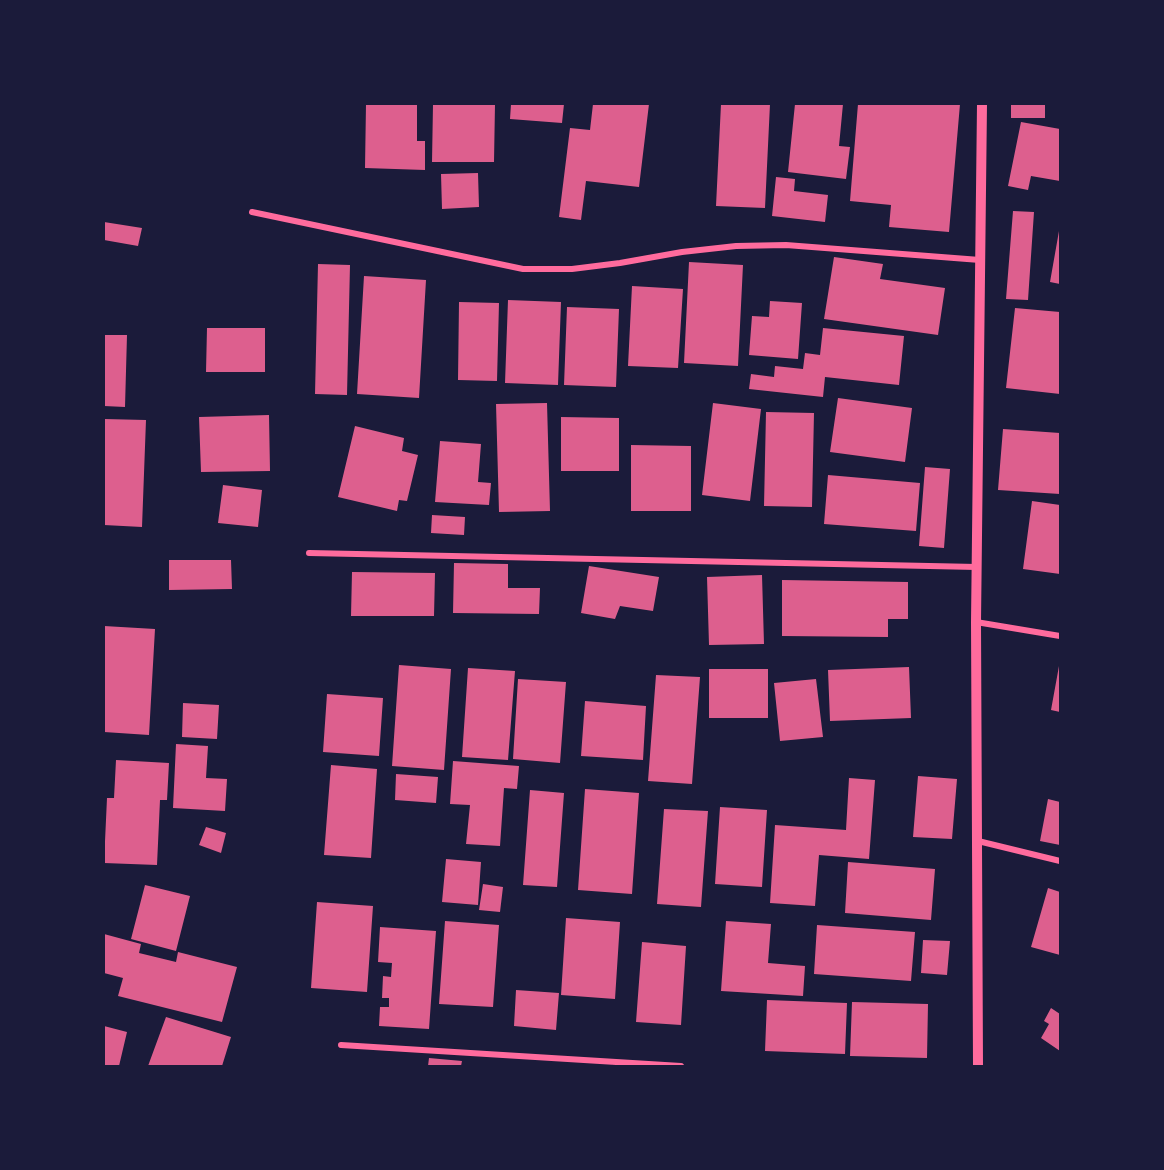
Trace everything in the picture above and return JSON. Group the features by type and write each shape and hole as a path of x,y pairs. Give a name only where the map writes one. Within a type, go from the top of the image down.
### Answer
{"street":[{"path":"978,1066 976,622 982,104"},
{"path":"252,212 523,268 572,269 682,252 736,246 786,245 980,260"},
{"path":"309,552 977,567"},
{"path":"976,622 1060,636"},
{"path":"978,841 1060,861"},
{"path":"341,1045 681,1066"}],"building":[{"path":"366,104 417,104 417,141 425,141 425,170 365,168"},
{"path":"433,104 495,104 494,162 432,162"},
{"path":"511,104 564,104 562,123 510,119"},
{"path":"593,104 649,104 639,187 586,181 581,220 559,217 570,128 590,130"},
{"path":"721,104 770,104 765,208 716,206"},
{"path":"795,104 843,104 839,146 850,147 846,179 788,172"},
{"path":"858,104 960,104 949,232 889,227 891,205 850,201"},
{"path":"1011,104 1045,104 1045,118 1011,118"},
{"path":"1021,122 1060,129 1060,181 1031,176 1028,190 1008,186"},
{"path":"478,173 479,207 442,209 441,174"},
{"path":"776,177 795,179 794,191 828,195 825,222 772,216"},
{"path":"1013,211 1034,212 1028,300 1006,299"},
{"path":"104,222 142,228 138,246 104,240"},
{"path":"1060,231 1060,284 1050,282"},
{"path":"834,257 883,264 880,279 945,288 938,335 824,319"},
{"path":"689,262 743,265 738,366 684,363"},
{"path":"318,264 350,265 347,395 315,394"},
{"path":"364,276 426,280 419,398 357,394"},
{"path":"632,286 683,289 678,368 628,366"},
{"path":"508,300 561,302 558,385 505,383"},
{"path":"770,301 802,303 798,359 749,355 752,316 769,317"},
{"path":"459,302 499,303 497,381 458,380"},
{"path":"567,307 619,309 616,387 564,385"},
{"path":"1015,308 1060,312 1060,394 1006,388"},
{"path":"207,328 265,328 265,372 206,372"},
{"path":"823,328 904,336 899,385 825,377 823,397 749,389 751,374 774,377 775,366 803,369 805,353 820,355"},
{"path":"104,335 127,335 125,407 104,406"},
{"path":"838,398 912,408 905,462 830,452"},
{"path":"547,403 550,511 499,512 496,404"},
{"path":"713,403 761,409 750,501 702,495"},
{"path":"766,412 814,413 812,507 764,506"},
{"path":"269,415 270,471 201,472 199,417"},
{"path":"561,417 619,418 619,471 561,471"},
{"path":"104,419 146,420 142,527 104,525"},
{"path":"355,426 404,438 402,451 418,455 407,501 399,500 397,511 338,497"},
{"path":"1003,429 1060,433 1060,494 998,490"},
{"path":"440,441 481,444 478,482 491,483 489,505 435,502"},
{"path":"631,445 691,446 691,511 631,511"},
{"path":"925,467 950,469 944,548 919,546"},
{"path":"828,475 920,483 916,531 824,524"},
{"path":"223,485 262,490 258,527 218,523"},
{"path":"1032,501 1060,505 1060,574 1023,569"},
{"path":"432,515 465,517 464,535 431,533"},
{"path":"169,560 231,560 232,589 169,590"},
{"path":"454,563 508,564 508,588 540,588 539,614 453,613"},
{"path":"589,566 659,577 653,611 620,606 615,619 581,613"},
{"path":"352,572 435,573 434,616 351,616"},
{"path":"762,575 764,644 709,645 707,577"},
{"path":"782,580 908,582 908,619 888,619 888,637 782,636"},
{"path":"104,626 155,629 149,735 104,732"},
{"path":"399,665 451,669 444,770 392,766"},
{"path":"1060,666 1060,712 1051,710"},
{"path":"909,667 911,718 830,721 828,670"},
{"path":"468,668 515,671 508,760 462,757"},
{"path":"709,669 768,669 768,718 709,718"},
{"path":"656,675 700,677 692,784 648,781"},
{"path":"518,679 566,682 560,763 513,759"},
{"path":"816,679 823,737 780,741 774,683"},
{"path":"327,694 383,698 379,756 323,752"},
{"path":"585,701 646,706 643,760 581,756"},
{"path":"183,703 219,705 217,739 182,737"},
{"path":"176,744 208,746 206,778 227,779 225,811 173,808"},
{"path":"116,760 169,763 167,800 160,800 157,865 104,863 107,798 114,798"},
{"path":"453,761 519,766 517,789 504,788 500,846 466,844 470,805 450,804"},
{"path":"331,765 377,769 371,858 324,855"},
{"path":"396,774 438,777 436,803 395,800"},
{"path":"918,776 957,779 952,839 913,837"},
{"path":"849,778 875,780 869,859 819,855 815,906 770,903 775,825 846,830"},
{"path":"585,789 639,793 632,894 578,890"},
{"path":"530,790 564,793 557,887 523,885"},
{"path":"1048,799 1060,802 1060,845 1040,841"},
{"path":"720,807 767,810 762,887 715,884"},
{"path":"664,809 708,811 701,907 657,904"},
{"path":"206,827 226,833 221,853 199,845"},
{"path":"446,859 481,862 478,905 442,902"},
{"path":"848,862 935,869 931,920 845,913"},
{"path":"483,884 503,887 500,912 479,910"},
{"path":"145,885 190,896 176,951 131,939"},
{"path":"1048,888 1060,892 1060,955 1031,947"},
{"path":"317,902 373,906 367,992 311,988"},
{"path":"566,918 620,922 615,999 561,995"},
{"path":"445,921 499,925 493,1007 439,1004"},
{"path":"726,921 771,924 768,963 805,966 803,996 721,991"},
{"path":"817,925 915,932 911,981 814,974"},
{"path":"380,927 436,931 429,1029 379,1026 380,1007 389,1007 389,998 382,998 383,976 391,977 392,963 378,962"},
{"path":"104,934 141,944 139,953 176,962 178,952 237,967 222,1022 118,996 123,978 104,973"},
{"path":"923,940 950,941 947,975 921,973"},
{"path":"642,942 686,946 681,1025 636,1022"},
{"path":"516,990 559,993 556,1030 514,1026"},
{"path":"767,1000 847,1003 845,1054 765,1051"},
{"path":"852,1002 928,1004 927,1058 850,1056"},
{"path":"1051,1008 1060,1014 1060,1051 1041,1038 1049,1024 1044,1021"},
{"path":"166,1017 231,1037 222,1066 148,1066"},
{"path":"104,1026 127,1032 119,1066 104,1066"},
{"path":"429,1058 462,1061 461,1066 428,1066"}]}
